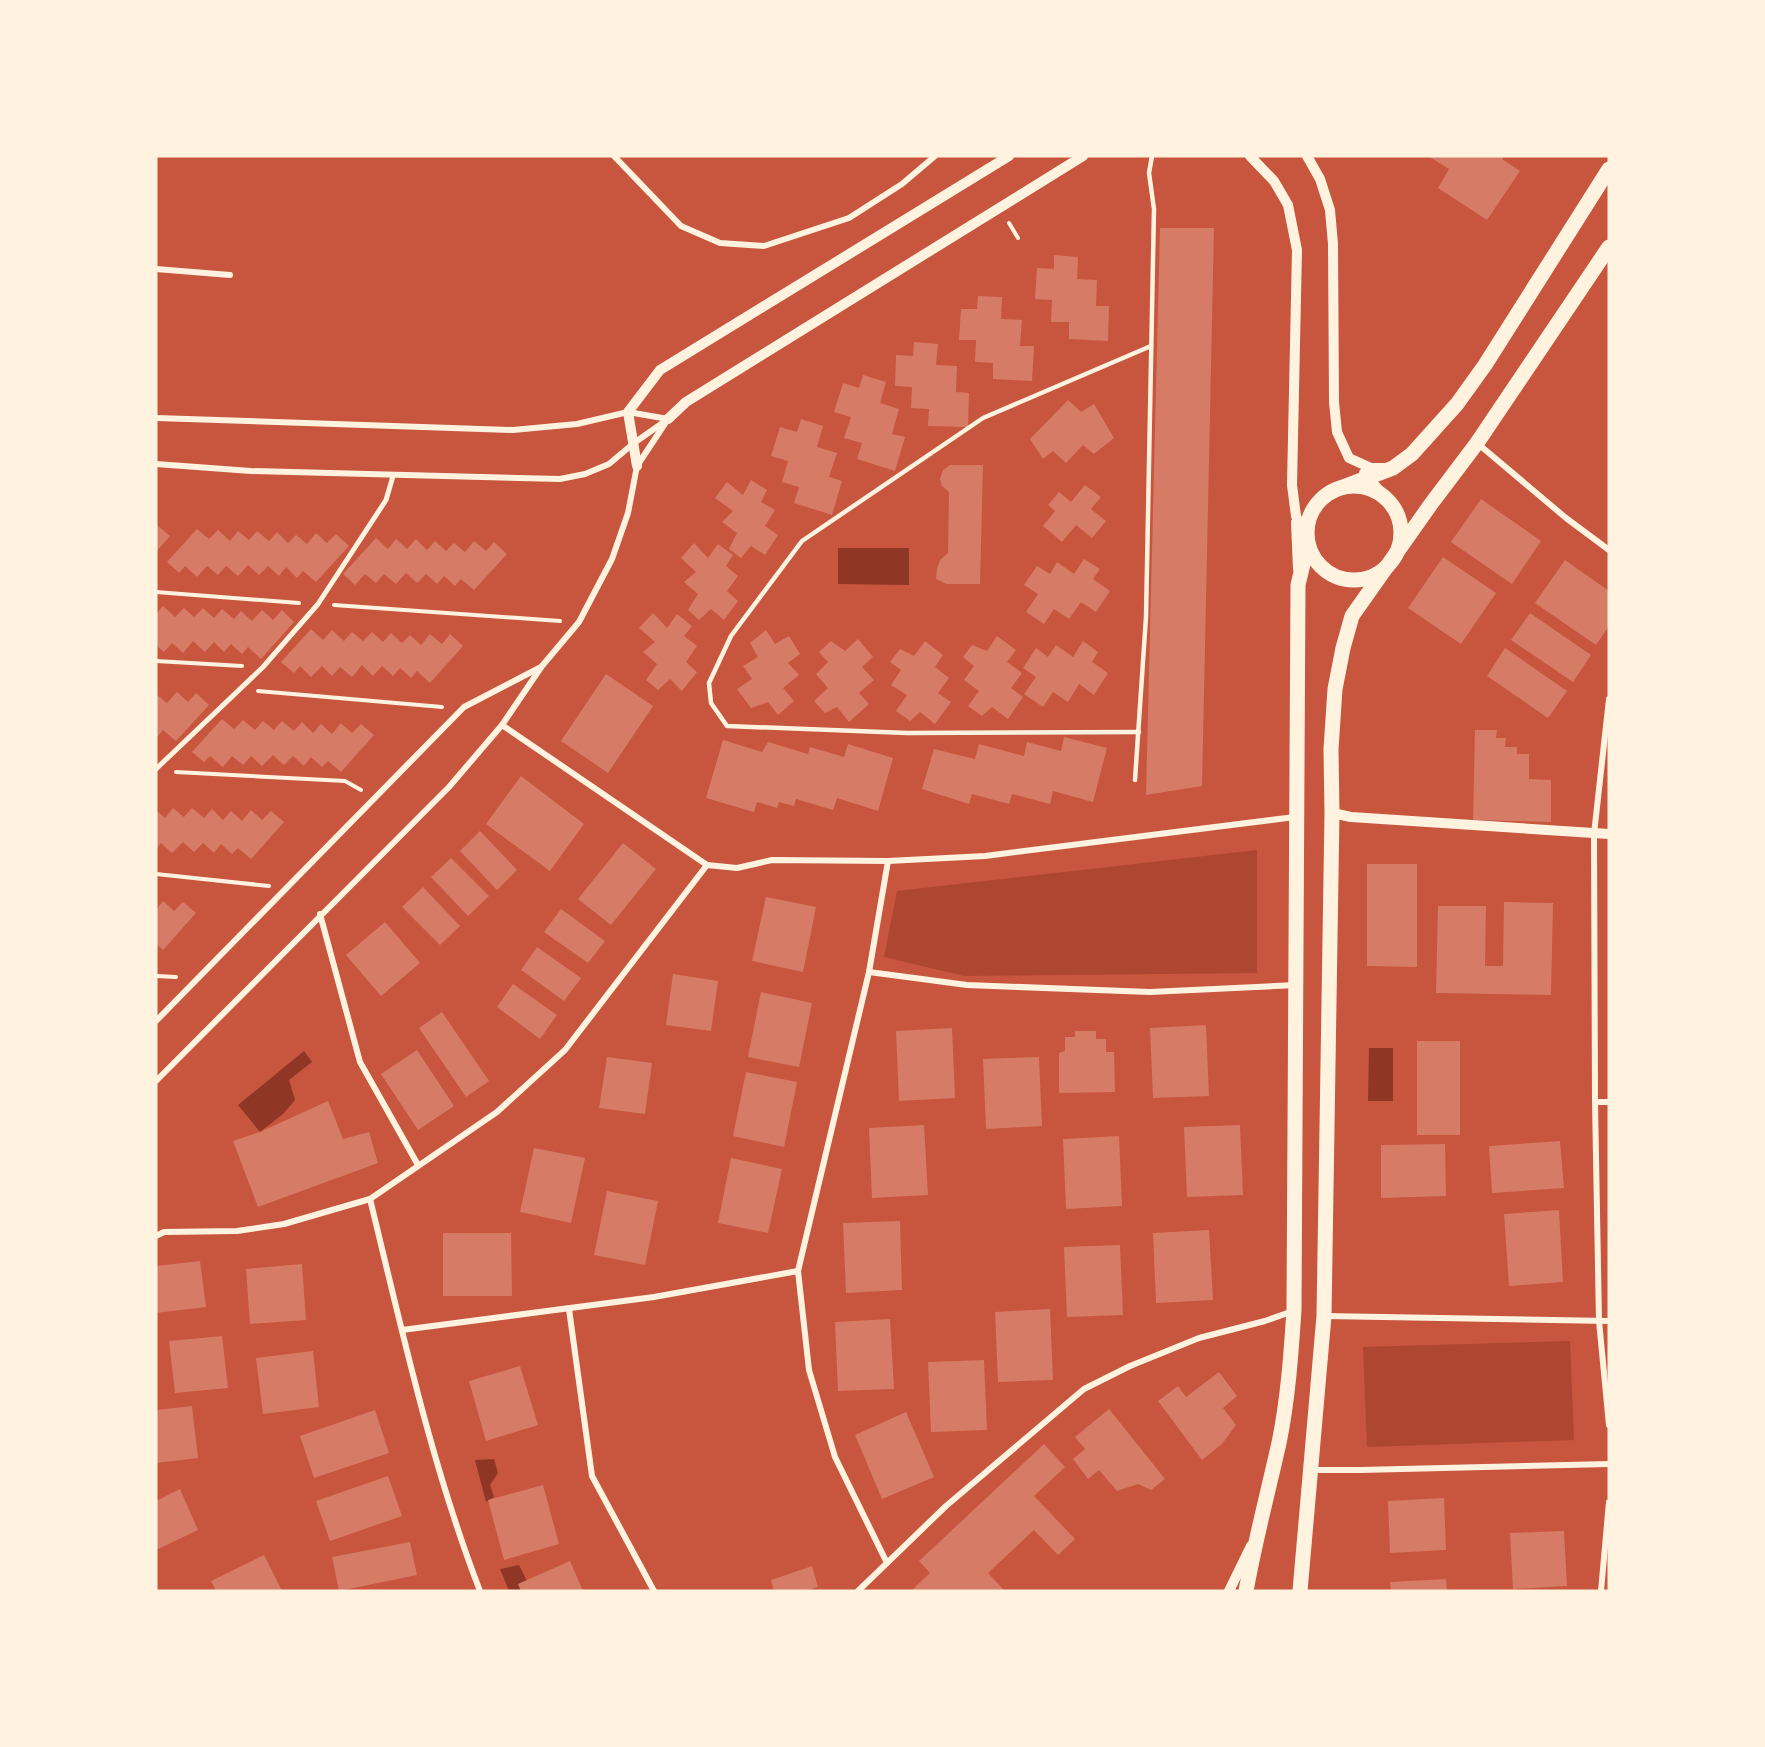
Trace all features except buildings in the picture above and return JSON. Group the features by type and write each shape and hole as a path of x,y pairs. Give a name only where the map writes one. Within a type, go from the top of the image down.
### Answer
{"main road":[{"path":"1246,1591 1256,1535 1279,1442 1288,1386 1294,1310 1298,585 1308,543 1308,525 1314,508 1326,495 1393,468 1412,454 1457,404 1609,169"},
{"path":"1300,1591 1324,1316 1332,739 1335,689 1343,648 1352,616 1477,443 1609,247"},
{"path":"1308,543 1314,558 1324,570 1339,578 1354,580 1370,577 1384,570 1394,558 1400,543 1401,526 1396,511 1386,498 1373,489 1358,486 1343,487"}],"street":[{"path":"614,156 681,226 720,243 764,246 849,219 902,184 935,156"},
{"path":"156,1081 449,787 502,725 542,666 579,622 612,560 628,513 637,466 628,412 660,370 1009,156"},
{"path":"156,464 251,471 393,476 560,479 585,474 609,464 668,419 686,402 1083,156"},
{"path":"1250,156 1274,181 1288,205 1297,250 1291,440 1298,585"},
{"path":"1307,156 1320,179 1330,210 1333,244 1334,402 1337,432 1349,458 1386,498"},
{"path":"156,269 230,275"},
{"path":"156,418 513,430 577,424 628,412 668,419"},
{"path":"637,466 668,419"},
{"path":"1477,443 1566,518 1609,550"},
{"path":"1349,458 1371,468 1393,468"},
{"path":"156,769 263,666 318,604 386,500 393,476"},
{"path":"1296,516 1308,543"},
{"path":"156,1021 464,707 542,666"},
{"path":"1609,699 1594,834 1599,1321 1609,1425"},
{"path":"502,725 707,865 737,868 772,860 888,861 985,856 1298,816"},
{"path":"1332,813 1351,817 1609,834"},
{"path":"887,1563 835,1457 809,1370 798,1271 868,972 888,861"},
{"path":"156,1236 164,1232 237,1231 284,1224 370,1199 497,1112 565,1050 707,865"},
{"path":"320,914 360,1062 418,1165"},
{"path":"868,972 967,985 1150,992 1296,985"},
{"path":"1595,1102 1609,1102"},
{"path":"370,1199 402,1330 448,1496 465,1553 480,1591"},
{"path":"402,1330 654,1297 798,1271"},
{"path":"569,1309 592,1476 654,1591"},
{"path":"858,1591 946,1506 1084,1389 1130,1366 1199,1338 1264,1321 1294,1310"},
{"path":"1324,1316 1609,1321"},
{"path":"1310,1470 1609,1464"},
{"path":"1601,1591 1609,1502"},
{"path":"1229,1591 1256,1535"}],"lane":[{"path":"1135,780 1146,616 1154,209 1149,173 1152,156"},
{"path":"1138,732 907,733 727,726 711,703 709,683 731,636 802,541 983,418 1151,346"}],"path":[{"path":"156,592 579,622"},
{"path":"156,661 263,666"},
{"path":"240,689 440,707 464,707"},
{"path":"168,771 345,781 374,798"},
{"path":"156,874 287,887"}],"shaded area":[{"path":"838,548 909,548 909,585 838,584"},
{"path":"1257,850 1257,973 964,976 884,957 897,891"},
{"path":"1369,1048 1393,1048 1393,1101 1368,1101"},
{"path":"304,1051 312,1062 289,1080 295,1100 283,1114 260,1132 238,1105"},
{"path":"1570,1341 1574,1440 1367,1447 1363,1347"},
{"path":"494,1459 498,1473 490,1485 494,1497 486,1502 475,1460"},
{"path":"519,1565 532,1591 509,1591 500,1569"}]}
